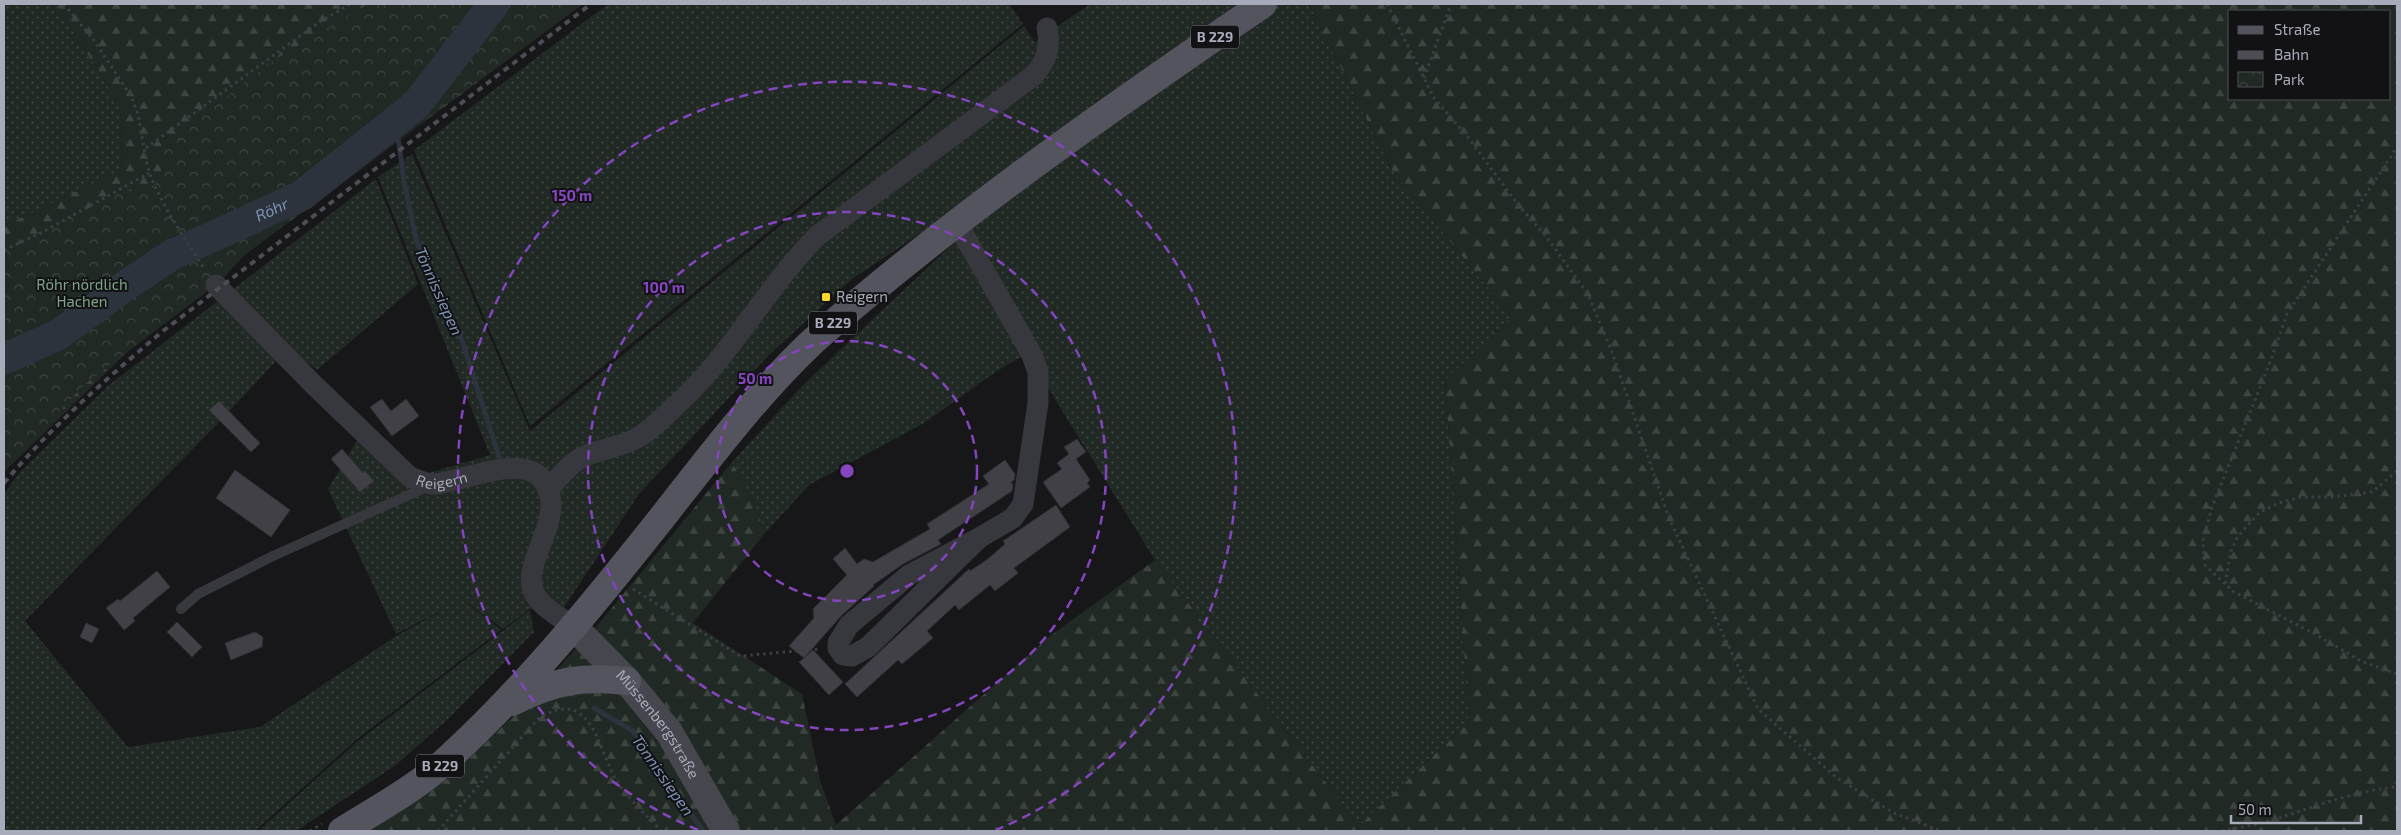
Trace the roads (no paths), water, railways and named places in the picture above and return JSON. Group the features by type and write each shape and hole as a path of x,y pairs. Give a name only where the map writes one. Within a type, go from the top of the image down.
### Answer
{"main road":[{"name":"B 229","path":"333,827 424,778 450,757 501,707 574,627 723,440 786,366 838,318 957,223 1064,142 1262,4"},
{"name":"Müssenbergstraße","path":"574,627 627,682 669,732 726,831"},
{"path":"501,707 541,687 579,679 627,682"}],"street":[{"path":"574,627 538,600 532,589 532,568 550,516 548,490 572,464 582,458 635,439 653,426 686,396 726,353 795,258 817,236 1033,76 1047,57 1049,39 1047,28"},
{"path":"957,223 1032,355 1039,382 1031,456 1022,504 1014,518 900,582 849,625 839,638 838,648 843,655 848,656 868,647 979,538"},
{"name":"Reigern","path":"213,281 405,474 421,482 434,484 482,473 520,469 530,470 541,478 548,490"}],"lane":[{"path":"181,609 198,594 264,560 434,484"}],"waterway":[{"name":"Röhr","path":"4,359 58,335 170,256 301,196 416,105 494,4"},
{"name":"Tönnissiepen","path":"396,122 404,181 416,239 428,271 460,334 499,457"},
{"name":"Tönnissiepen","path":"594,708 633,731 703,831"}],"railway":[{"path":"4,483 41,442 80,404 163,331 591,4"}],"place":[{"name":"Reigern","path":"826,297"}],"park label":[{"name":"Röhr nördlich Hachen","path":"82,294"}]}
